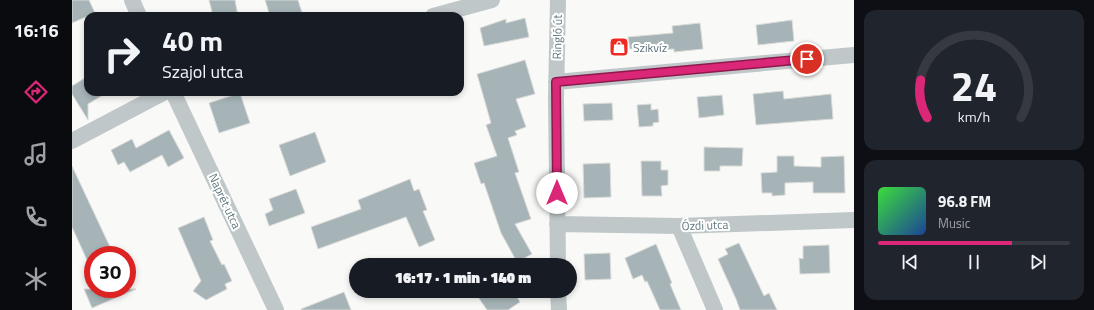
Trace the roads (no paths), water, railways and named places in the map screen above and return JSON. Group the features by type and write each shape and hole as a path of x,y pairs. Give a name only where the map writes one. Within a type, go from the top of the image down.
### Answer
{"street":[{"path":"132,0 137,12"},
{"path":"448,12 492,0"},
{"name":"Ringló út","path":"558,0 556,82 558,258"},
{"path":"556,82 854,55"},
{"path":"72,142 158,96"},
{"name":"Naprét utca","path":"175,96 276,310"},
{"name":"Ózdi utca","path":"557,224 679,226 854,220"},
{"path":"679,226 715,310"},
{"path":"558,298 559,310"}],"place":[{"name":"Szikvíz","path":"619,47"}]}
